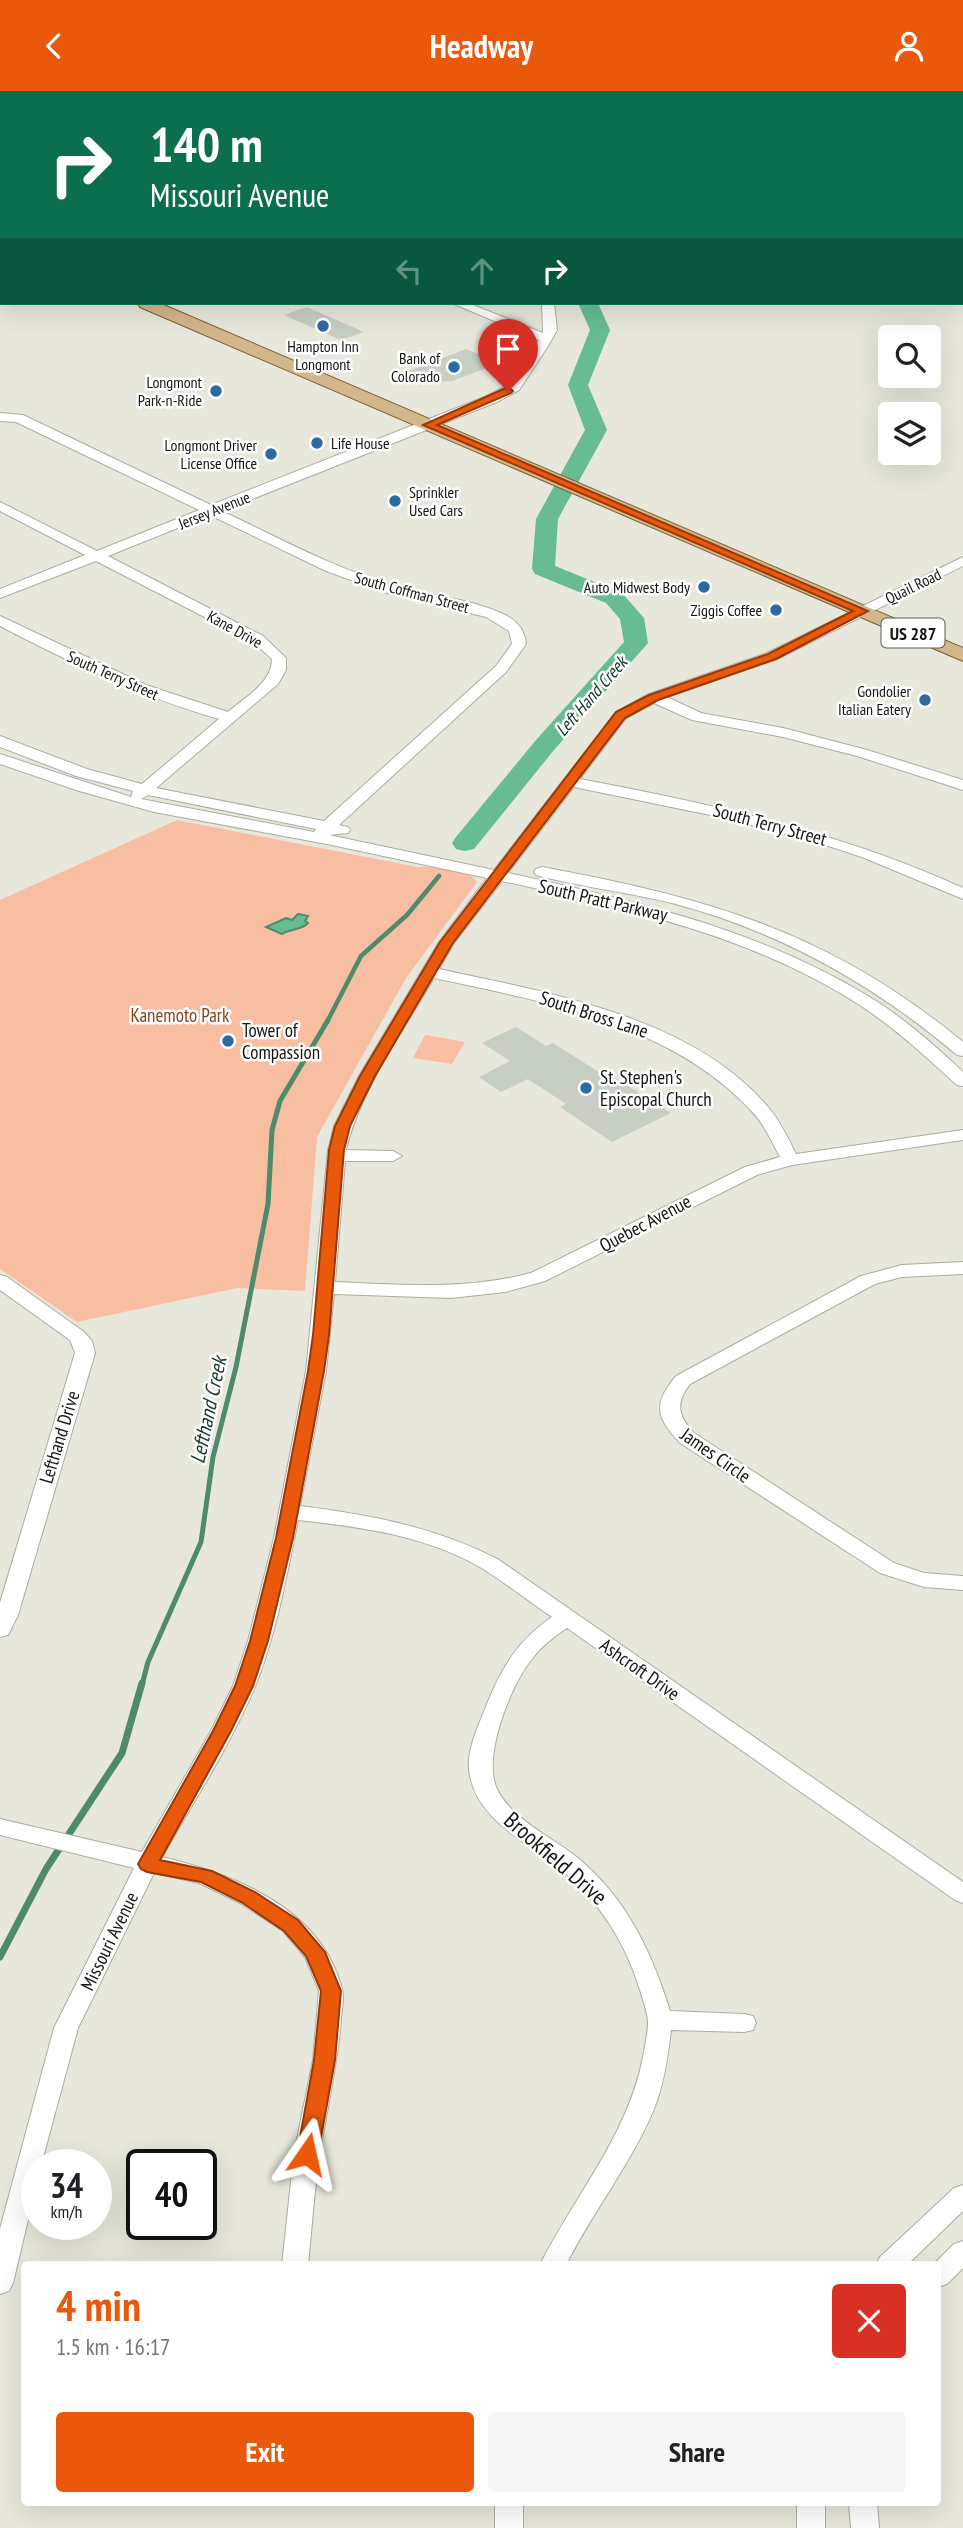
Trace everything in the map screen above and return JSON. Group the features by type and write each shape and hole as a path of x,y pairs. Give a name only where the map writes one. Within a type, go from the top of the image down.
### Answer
{"main road":[{"name":"US 287","path":"151,305 963,655"}],"street":[{"path":"463,305 546,338 551,330 548,305"},
{"name":"Jersey Avenue","path":"0,594 492,399 514,387 546,338"},
{"name":"South Coffman Street","path":"0,417 18,418 363,581 491,614 516,629 519,644 501,669 322,832"},
{"name":"Kane Drive","path":"0,506 258,639 279,658 279,670 273,681 130,801"},
{"name":"Quail Road","path":"862,611 963,561"},
{"name":"Missouri Avenue","path":"0,2283 31,2153 66,2028 147,1864 222,1731 244,1686 259,1641 289,1512 316,1371 337,1155 343,1126 368,1076 447,942 621,715 654,697 747,666 862,611"},
{"name":"South Terry Street","path":"0,620 121,681 171,700 230,717"},
{"path":"654,697 697,717 783,733 862,753 963,785"},
{"name":"South Pratt Parkway","path":"0,741 24,753 145,790 322,832 503,870 677,918 783,956 820,974 895,1020 935,1052 963,1081"},
{"name":"South Pratt Parkway","path":"0,759 130,801 322,832"},
{"name":"South Terry Street","path":"569,781 710,808 781,825 891,862 963,894"},
{"name":"South Pratt Parkway","path":"503,870 619,887 718,911 785,936 843,965 904,1003 963,1051"},
{"name":"South Bross Lane","path":"429,972 544,997 603,1013 646,1030 719,1072 748,1097 771,1125 791,1160"},
{"name":"Quebec Avenue","path":"326,1288 450,1291 505,1286 538,1277 751,1171 791,1160 963,1135"},
{"path":"337,1155 393,1156"},
{"name":"James Circle","path":"963,1268 902,1271 868,1280 838,1294 683,1380 672,1394 668,1409 673,1424 687,1438 887,1568 913,1579 943,1584 963,1583"},
{"name":"Lefthand Drive","path":"0,1281 77,1336 82,1341 85,1353 7,1615 0,1630"},
{"name":"Ashcroft Drive","path":"289,1512 421,1532 458,1546 492,1565 963,1894"},
{"name":"Brookfield Drive","path":"555,2261 565,2239 604,2181 641,2114 654,2074 660,2020 648,1977 624,1924 608,1902 572,1866 506,1817 487,1792 481,1772 481,1752 508,1679 521,1655 541,1634 566,1618"},
{"path":"0,1827 205,1876 248,1897 291,1926 315,1952 331,1991 325,2060 307,2154 295,2261"},
{"path":"660,2020 744,2024"},
{"path":"893,2261 963,2195"},
{"path":"941,2273 963,2252"},
{"path":"509,2506 509,2528"},
{"path":"811,2506 811,2528"},
{"path":"863,2506 865,2528"}],"green space":[{"name":"Kanemoto Park","path":"177,820 417,867 458,870 477,882 406,978 317,1137 305,1291 237,1288 77,1322 0,1269 0,900"},
{"path":"425,1035 465,1042 452,1064 413,1058"}],"shaded area":[{"path":"298,914 308,916 305,921 308,923 303,927 282,934 266,927 286,918 292,920"}],"building":[{"name":"Hampton Inn Longmont","path":"307,307 364,332 341,340 284,315"},
{"name":"Bank of Colorado","path":"466,349 500,363 452,381 434,382 408,371"},
{"name":"St. Stephen's Episcopal Church","path":"516,1027 546,1046 553,1043 671,1113 612,1142 560,1107 566,1104 528,1079 501,1092 479,1077 510,1061 482,1043"}],"waterway":[{"name":"Left Hand Creek","path":"465,843 545,745 636,643 632,618 614,598 543,569 547,519 596,430 578,385 600,330 589,305"},
{"name":"Lefthand Creek","path":"327,1022 361,956 407,915 439,876"},
{"name":"Lefthand Creek","path":"142,1685 148,1662 201,1542 213,1457 236,1367 268,1204 272,1130 280,1101 328,1020"},
{"name":"Lefthand Creek","path":"0,1957 46,1869 122,1753 142,1683"}],"place":[{"name":"Hampton Inn Longmont","path":"323,326"},
{"name":"Bank of Colorado","path":"454,367"},
{"name":"Longmont Park-n-Ride","path":"216,391"},
{"name":"Life House","path":"317,443"},
{"name":"Longmont Driver License Office","path":"271,454"},
{"name":"Sprinkler Used Cars","path":"395,501"},
{"name":"Auto Midwest Body","path":"704,587"},
{"name":"Ziggis Coffee","path":"776,610"},
{"name":"Gondolier Italian Eatery","path":"925,700"},
{"name":"Tower of Compassion","path":"228,1041"},
{"name":"St. Stephen's Episcopal Church","path":"586,1088"}],"route":[{"path":"307,2154 325,2060 331,1991 315,1952 291,1926 248,1897 205,1876 147,1864 222,1731 244,1686 259,1641 284,1538 316,1371 337,1150 343,1126 421,982 447,942 621,715 654,697 772,656 862,611 428,425 508,391"}]}
